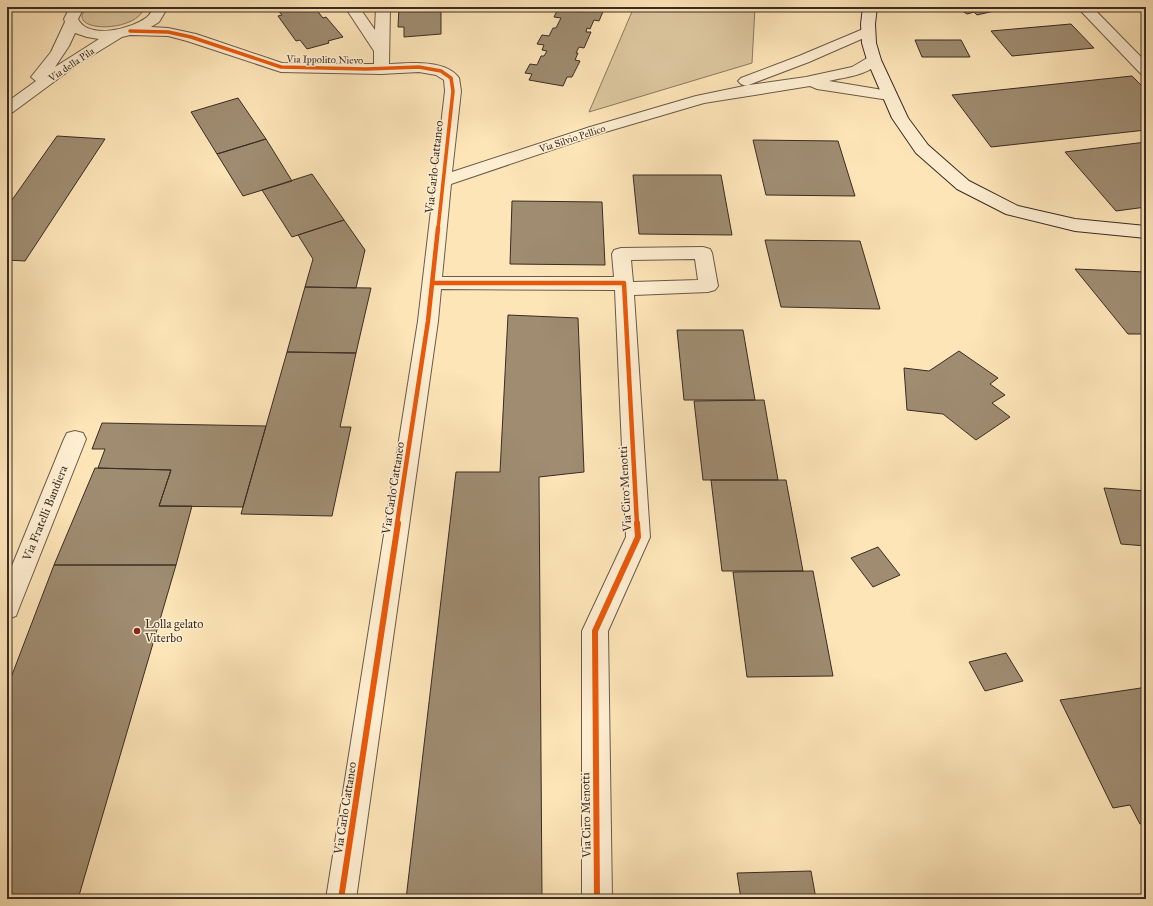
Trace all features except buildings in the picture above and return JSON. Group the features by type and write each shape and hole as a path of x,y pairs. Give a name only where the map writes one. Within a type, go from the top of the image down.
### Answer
{"street":[{"name":"Via Ippolito Nievo","path":"161,7 218,46"},
{"name":"Via della Pila","path":"7,109 95,47 124,32 149,23 155,18 161,7"},
{"path":"352,7 381,50"},
{"path":"381,68 383,7"},
{"path":"870,7 869,37 874,60 900,118 922,148 963,185 1012,210 1075,225 1146,232"},
{"path":"1084,7 1146,71"},
{"name":"Via Ippolito Nievo","path":"70,14 75,29 93,34 168,32 191,37 281,67 419,67 441,71 451,78"},
{"name":"Via della Pila","path":"25,95 58,53 68,34 70,14"},
{"name":"Via Silvio Pellico","path":"443,181 596,130 702,99 869,37"},
{"name":"Via Silvio Pellico","path":"804,60 874,60"},
{"name":"Via Silvio Pellico","path":"702,99 749,90 806,82 857,70 874,60"},
{"name":"Via Carlo Cattaneo","path":"341,899 428,321 453,91 451,78"},
{"name":"Via Silvio Pellico","path":"806,82 889,95"},
{"name":"Via Ciro Menotti","path":"432,283 624,286 638,537 594,631 597,899"},
{"name":"Via Fratelli Bandiera","path":"7,608 75,439"}],"shaded area":[{"path":"88,7 143,7 143,11 135,19 124,24 100,27 90,25 84,21 82,15"},
{"path":"634,7 755,7 752,63 589,112"}],"cycle path":[{"path":"130,31 168,32 191,37 281,67 366,69 419,67 441,71 451,78 453,91 428,321 341,899"},
{"path":"433,283 624,283 638,537 595,631 597,899"}],"place":[{"name":"Lolla gelato Viterbo","path":"137,631"}]}
